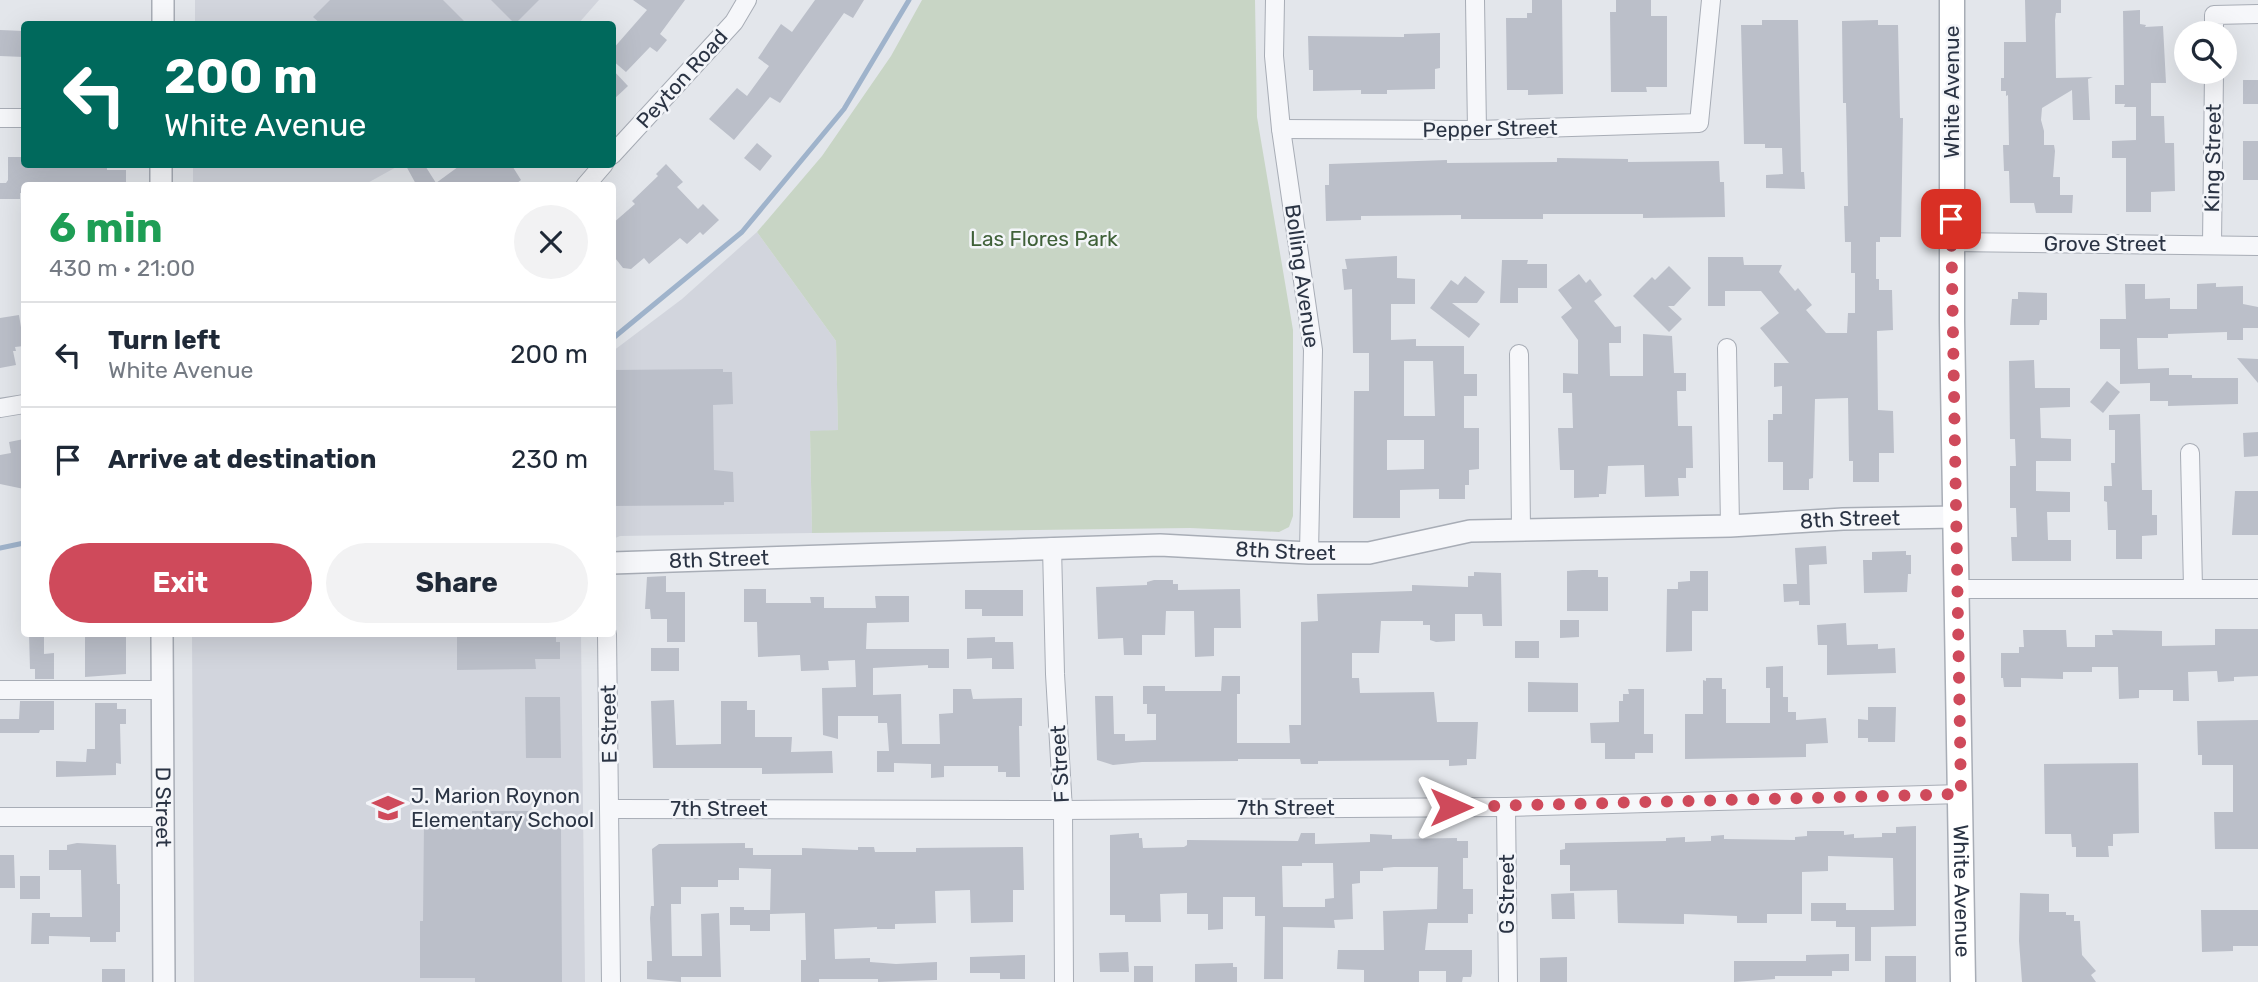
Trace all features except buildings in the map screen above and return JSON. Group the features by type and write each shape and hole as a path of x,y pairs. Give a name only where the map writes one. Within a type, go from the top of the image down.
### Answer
{"main road":[{"name":"White Avenue","path":"1952,0 1951,242 1963,982"}],"street":[{"path":"163,0 163,21"},
{"name":"Peyton Road","path":"616,151 734,22 747,0"},
{"name":"Bolling Avenue","path":"1275,0 1274,56 1281,129 1313,350 1309,553"},
{"path":"1475,0 1477,130"},
{"name":"Pepper Street","path":"1281,129 1477,130 1699,123 1711,0"},
{"path":"2214,21 2214,15 2258,14"},
{"name":"King Street","path":"2212,244 2214,84"},
{"path":"0,118 21,118"},
{"path":"588,182 601,168"},
{"name":"Grove Street","path":"1951,242 2212,244 2258,247"},
{"path":"1727,348 1730,526"},
{"path":"1519,354 1521,529"},
{"path":"0,408 21,404"},
{"path":"2190,453 2193,588"},
{"name":"8th Street","path":"616,563 1160,545 1309,553 1369,553 1460,533 1521,529 1730,526 1843,519 1956,517"},
{"name":"F Street","path":"1052,547 1055,674 1063,810 1063,982"},
{"path":"1958,589 2258,589"},
{"name":"D Street","path":"162,637 164,982"},
{"name":"E Street","path":"607,637 611,982"},
{"path":"0,690 161,690"},
{"name":"7th Street","path":"610,809 1506,807 1961,794"},
{"name":"G Street","path":"1506,807 1508,982"},
{"path":"0,817 163,817"}],"shaded area":[{"path":"195,0 599,0 581,21 195,21"},
{"path":"193,168 395,168 369,182 193,182"},
{"path":"757,232 836,341 838,430 810,432 812,533 616,538 616,349 682,299"},
{"name":"J. Marion Roynon Elementary School","path":"192,637 581,637 585,982 194,982"}],"green space":[{"name":"Las Flores Park","path":"922,0 1255,0 1257,117 1293,330 1293,516 1289,527 1279,532 1190,528 812,533 810,431 838,430 836,341 757,232 822,156 891,56"}],"waterway":[{"path":"616,336 742,232 844,109 909,0"},
{"path":"0,548 21,544"}],"place":[{"name":"J. Marion Roynon Elementary School","path":"388,808"}],"route":[{"path":"1451,807 1961,794 1951,219"}]}
